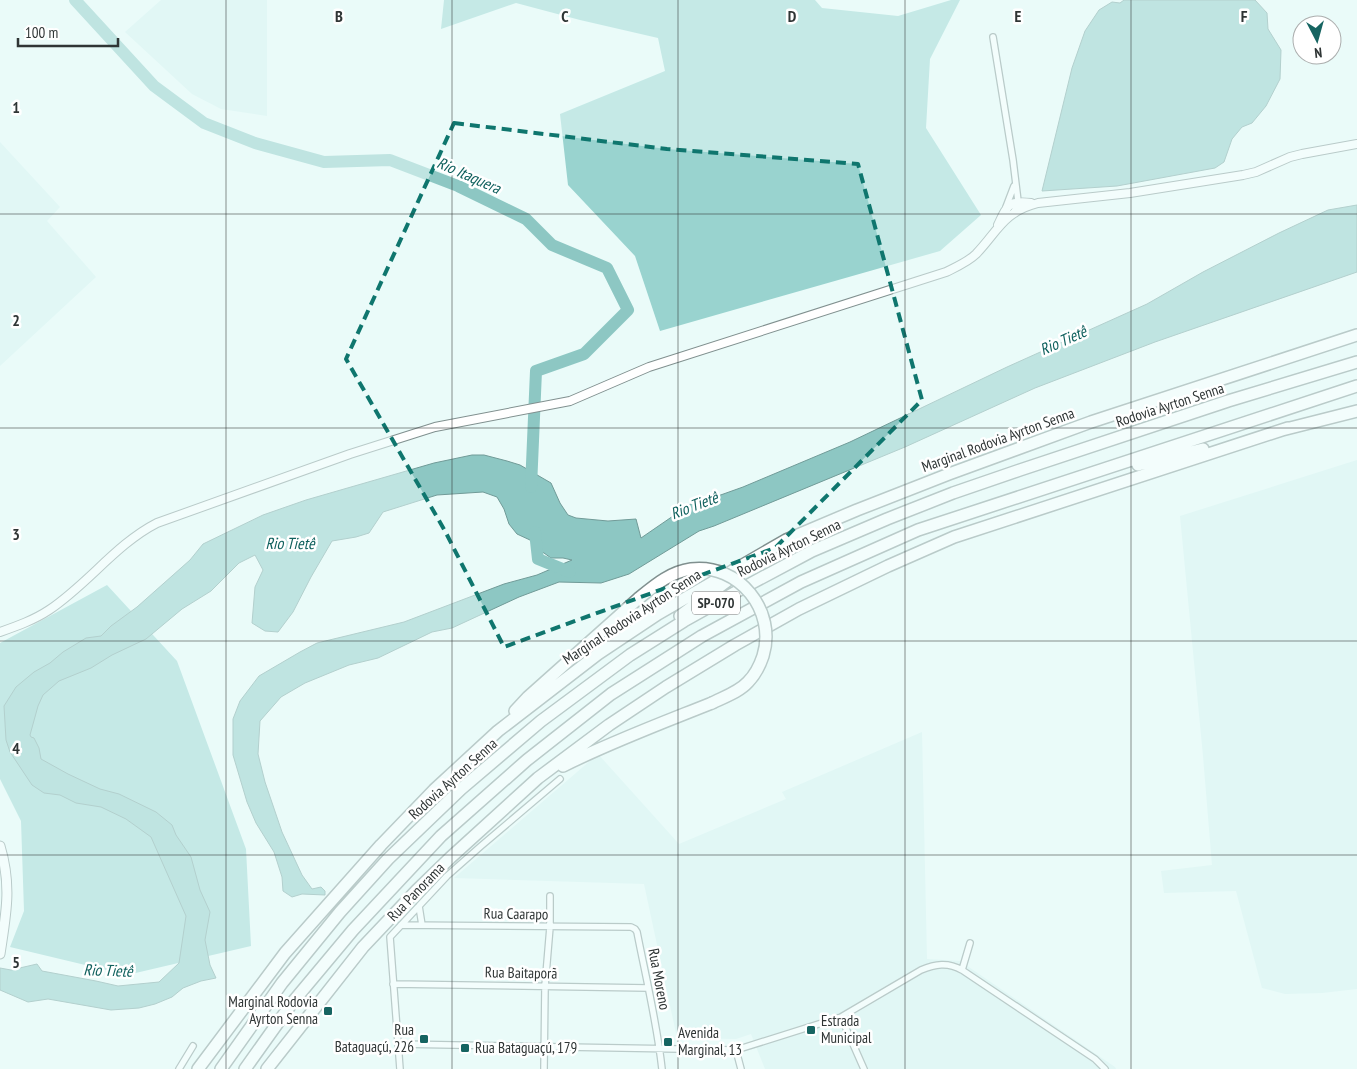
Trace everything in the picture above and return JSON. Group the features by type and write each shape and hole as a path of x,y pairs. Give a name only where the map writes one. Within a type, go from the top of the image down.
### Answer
{"highway":[{"name":"Marginal Rodovia Ayrton Senna","path":"198,1069 285,953 381,845 434,790 498,731 598,654 658,614 786,540 857,510 1092,422 1357,335"},
{"name":"Rodovia Ayrton Senna","path":"221,1069 282,983 340,912 388,859 461,789 541,721 630,654 684,621 812,551 887,519 1029,467 1228,401 1357,362"},
{"name":"SP-070","path":"245,1069 292,1003 353,930 441,836 527,760 611,694 702,636 801,582 918,530 1357,386"},
{"path":"1052,486 1357,411"},
{"path":"268,1069 363,947 443,864 538,778 609,725 666,686 800,609 888,566 954,537 1288,428"},
{"path":"630,654 727,581 786,540"},
{"path":"498,731 528,697 639,598 672,574 692,569 712,570 732,577 748,590 760,606 766,626 766,646 760,666 748,682 712,703 604,746 538,778"}],"main road":[{"path":"0,846 8,890 0,954"}],"street":[{"path":"993,37 1018,201 1014,212"},
{"path":"994,231 1014,212 1038,203 1130,194 1243,175 1268,168 1290,157 1357,144"},
{"path":"0,632 34,620 50,610 135,536 157,523 350,454 448,424 570,401 649,367 946,272 975,256 994,231 1006,209 1015,184"},
{"path":"1006,209 1018,201 1038,203"},
{"name":"Rua Panorama","path":"400,1069 390,937 447,876 560,779"},
{"path":"544,1069 545,986 550,927 550,896"},
{"path":"419,906 422,926"},
{"name":"Rua Caarapo","path":"401,925 630,927"},
{"name":"Rua Moreno","path":"630,927 637,932 660,1049 662,1069"},
{"path":"962,970 970,943"},
{"path":"398,1044 736,1050 841,1016 921,970 944,964 962,970 1095,1059 1106,1069"},
{"name":"Rua Baitaporã","path":"393,984 648,988"},
{"path":"841,1016 864,1069"},
{"path":"179,1069 193,1046"},
{"path":"736,1050 741,1069"}],"highlighted area":[{"path":"454,123 667,149 858,164 922,400 775,548 504,647 445,531 346,359"}],"shaded area":[{"path":"161,0 267,0 267,116 221,109 192,94 125,32"},
{"path":"444,0 815,0 822,8 898,16 951,0 960,0 930,59 926,128 981,215 940,251 660,331 635,256 568,185 560,114 665,71 658,38 516,3 441,29"},
{"path":"0,142 60,207 47,221 96,277 0,366"},
{"path":"1357,460 1357,989 1322,993 1285,994 1262,988 1236,891 1164,893 1161,871 1212,865 1180,516"},
{"path":"107,585 177,661 246,849 251,946 127,975 10,947 24,911 21,821 0,779 0,643"},
{"path":"922,732 927,959 960,961 1116,1069 765,1069 751,1034 736,1039 677,1038 644,884 454,878 598,754 679,844 786,799 782,792"}],"water":[{"path":"1124,0 1255,0 1267,13 1268,29 1281,50 1280,79 1266,106 1252,123 1242,127 1232,139 1224,162 1215,168 1117,186 1042,191 1072,68 1085,31 1099,10 1112,2 1120,3"},
{"path":"1357,205 1357,272 1155,342 1035,388 905,447 699,531 629,574 601,583 559,582 519,597 452,628 432,632 378,658 349,665 305,683 281,697 260,721 258,754 265,782 282,832 302,875 312,889 321,887 325,891 325,895 302,894 292,897 283,891 282,877 274,852 256,823 247,802 233,755 233,719 240,701 259,676 317,643 404,622 504,584 537,575 572,560 551,558 537,548 530,540 517,534 509,524 504,509 497,497 483,492 437,495 383,512 369,533 332,541 293,612 278,632 265,631 252,623 255,587 263,570 255,555 239,563 211,591 182,609 146,639 112,655 91,668 59,681 43,695 30,735 34,738 39,748 41,759 100,789 119,794 156,812 172,825 176,835 191,857 200,890 210,912 205,940 210,965 216,978 183,988 172,997 155,1004 139,1008 111,1010 48,999 28,1002 0,990 0,968 11,970 37,964 42,971 118,986 159,982 179,963 186,916 151,837 126,819 101,807 76,803 60,795 44,793 32,785 10,752 6,740 4,706 16,687 34,672 86,638 101,636 190,560 203,544 263,515 306,500 434,463 472,455 484,455 520,465 551,483 568,515 576,518 608,521 636,519 641,538 692,503 743,487 850,442 1007,367 1147,304 1203,272 1328,210"}],"waterway":[{"name":"Rio Itaquera","path":"75,0 154,86 204,123 255,143 324,162 390,160 458,186 526,219 552,245 607,268 628,310 584,354 536,371 531,487"},
{"name":"Rio Tietê","path":"535,532 538,559 570,572"}],"place":[{"name":"Marginal Rodovia Ayrton Senna","path":"328,1011"},
{"name":"Estrada Municipal","path":"811,1030"},
{"name":"Rua Bataguaçú, 226","path":"424,1039"},
{"name":"Avenida Marginal, 13","path":"668,1042"},
{"name":"Rua Bataguaçú, 179","path":"465,1048"}]}
